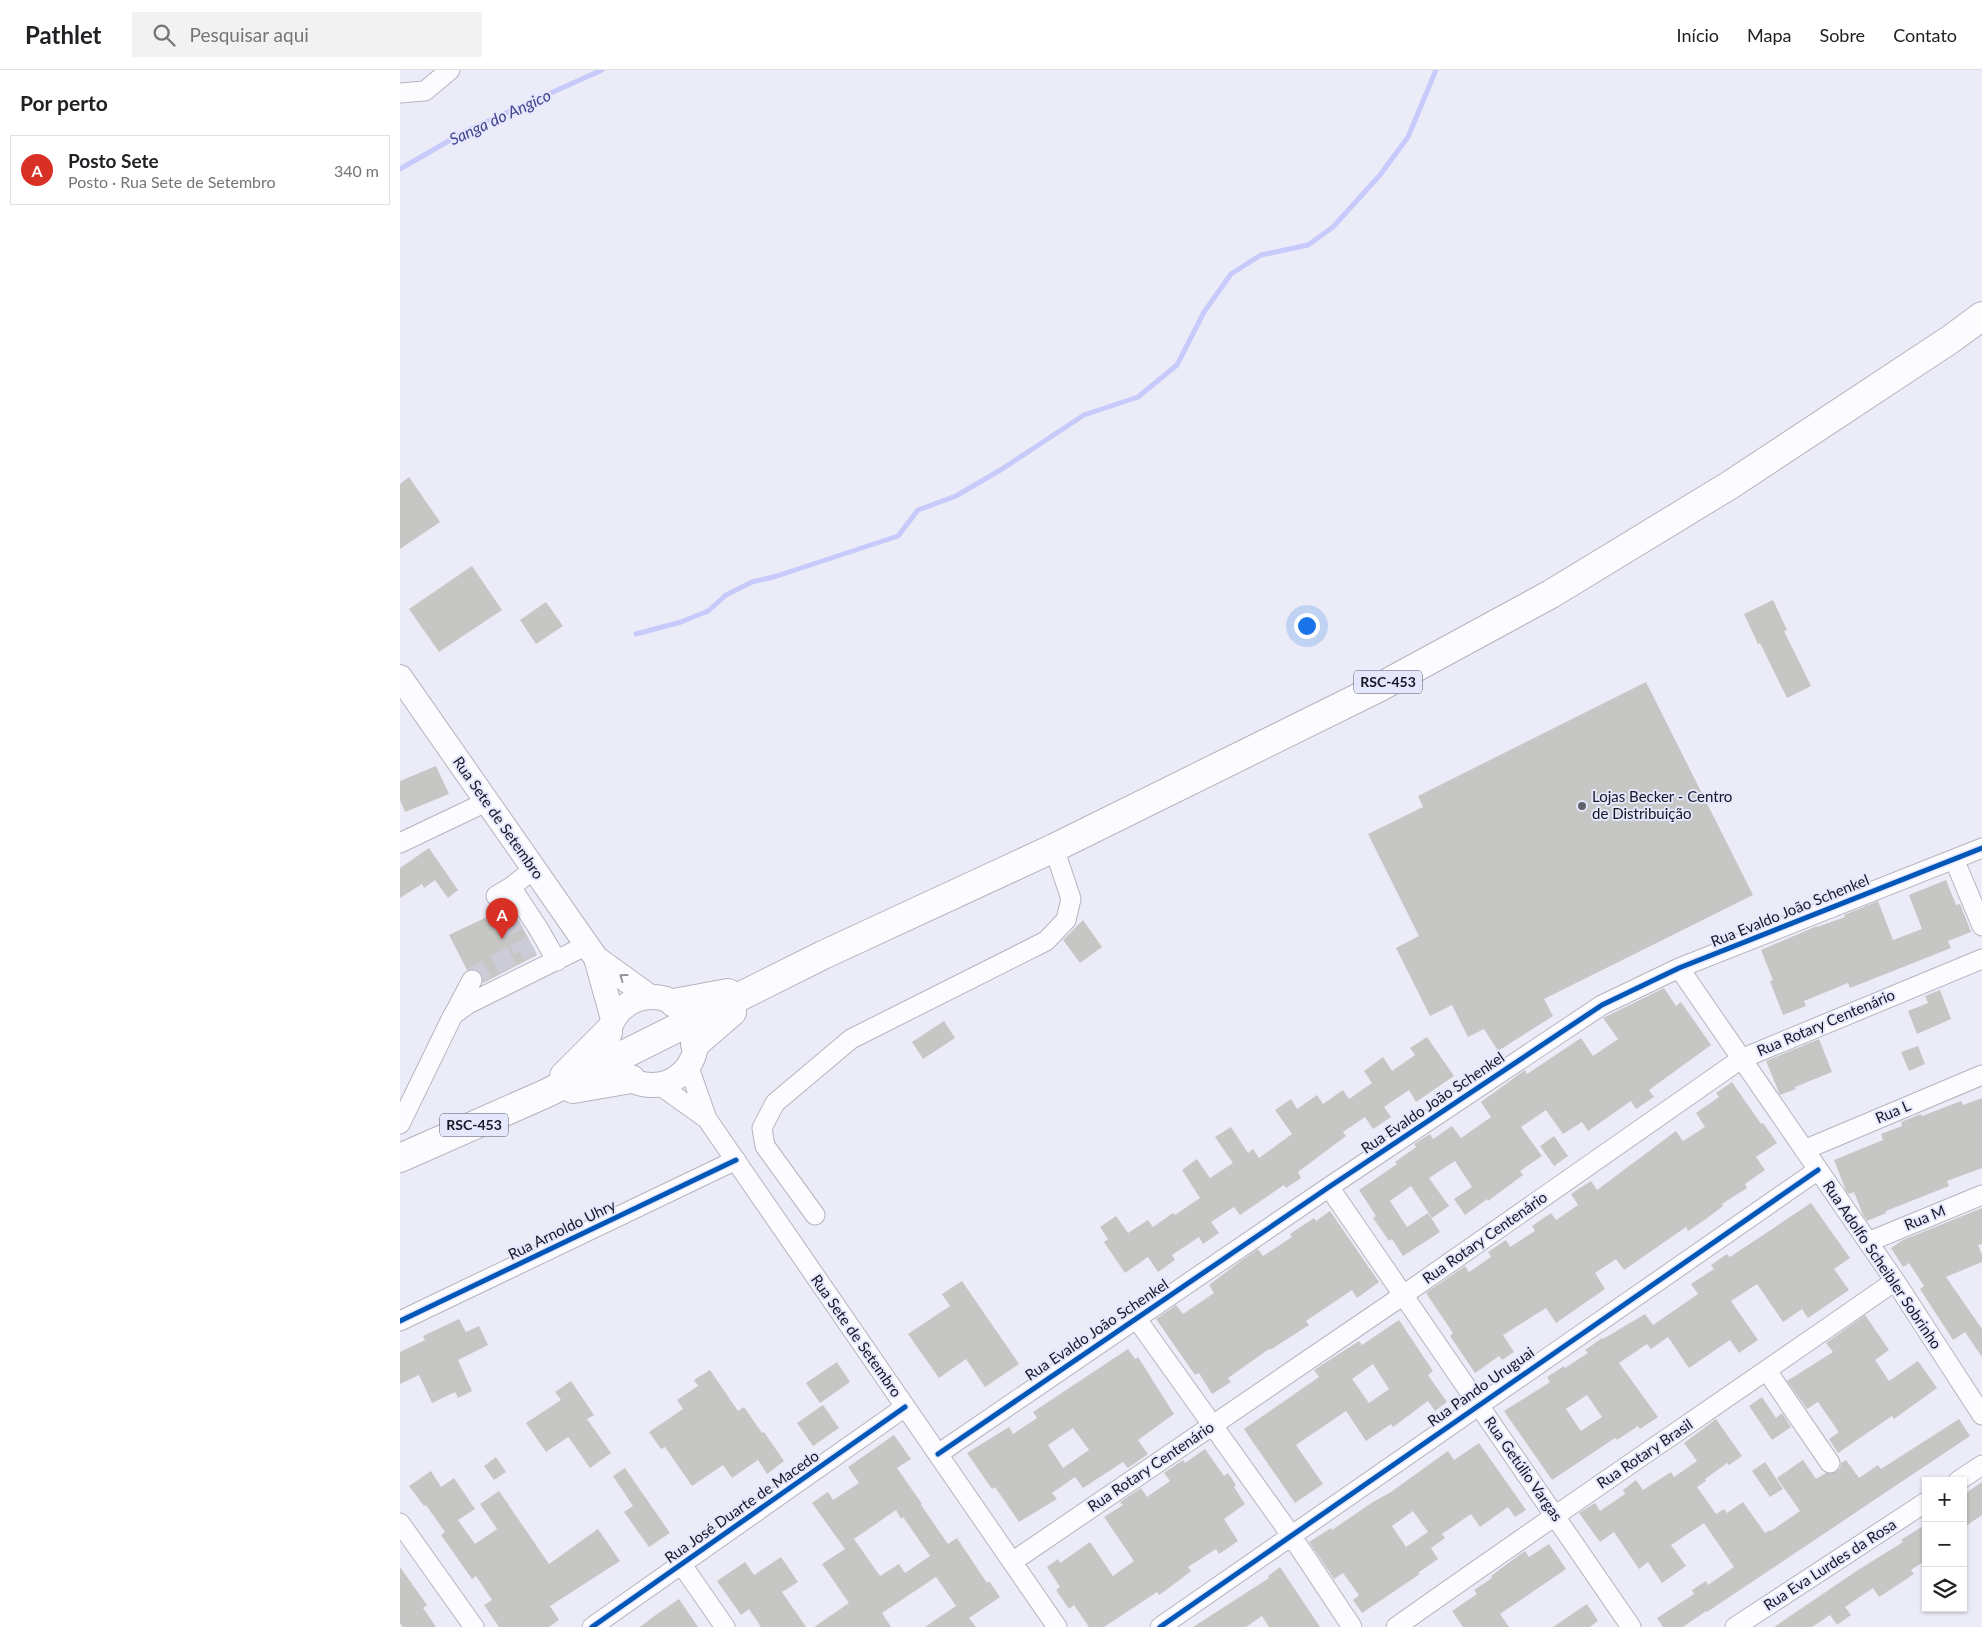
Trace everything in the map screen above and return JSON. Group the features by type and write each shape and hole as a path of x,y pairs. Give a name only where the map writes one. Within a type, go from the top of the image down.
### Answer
{"highway":[{"name":"RSC-453","path":"400,1158 547,1093 822,955 1054,848 1378,688 1551,594 1730,485 1951,339 1982,316"},
{"path":"547,1093 611,1026"},
{"path":"547,1093 631,1079"}],"main road":[{"name":"Rua Sete de Setembro","path":"400,677 592,952 680,1026"},
{"name":"Rua Sete de Setembro","path":"592,952 611,1026 608,1046 612,1061"},
{"path":"611,1026 620,1010 639,998 680,1026 680,1074 670,1081 658,1084 644,1084 631,1079 620,1071 612,1061"}],"street":[{"path":"400,93 425,91 450,70"},
{"path":"400,843 486,802"},
{"path":"815,1215 765,1146 762,1128 775,1103 851,1039 1046,940 1066,920 1071,898 1054,848"},
{"name":"Rua Evaldo João Schenkel","path":"938,1454 1329,1187 1602,1005 1679,968 1982,848"},
{"path":"1954,859 1982,926"},
{"path":"504,892 534,870"},
{"path":"504,892 506,916"},
{"path":"504,892 557,962"},
{"path":"538,937 564,912"},
{"path":"453,1015 468,1004 557,962 592,952"},
{"name":"Rua Rotary Centenário","path":"1012,1562 1402,1296 1741,1059 1982,959"},
{"name":"Rua Adolfo Scheibler Sobrinho","path":"1679,968 1895,1281 1982,1414"},
{"path":"400,1124 472,980"},
{"name":"Rua Sete de Setembro","path":"680,1026 707,1118 1057,1627"},
{"name":"Rua L","path":"1804,1150 1982,1075"},
{"name":"Rua Sete de Setembro","path":"658,1084 707,1118"},
{"name":"Rua Arnoldo Uhry","path":"400,1322 736,1160"},
{"name":"Rua Pando Uruguai","path":"1160,1627 1478,1404 1818,1170"},
{"name":"Rua Getúlio Vargas","path":"1329,1187 1631,1627"},
{"name":"Rua M","path":"1868,1242 1982,1195"},
{"name":"Rua Rotary Brasil","path":"1396,1627 1895,1281"},
{"path":"1136,1318 1291,1535 1352,1627"},
{"path":"1766,1371 1830,1463"},
{"name":"Rua José Duarte de Macedo","path":"592,1627 905,1407"},
{"path":"1964,1477 1982,1465"},
{"name":"Rua Eva Lurdes da Rosa","path":"1735,1627 1922,1505"},
{"path":"400,1523 474,1627"},
{"path":"682,1565 725,1627"}],"building":[{"path":"409,477 440,522 400,549 400,484"},
{"path":"472,566 502,610 439,652 409,609"},
{"path":"1773,600 1787,630 1784,631 1811,686 1787,698 1744,614"},
{"path":"546,602 563,626 536,644 520,620"},
{"path":"1646,682 1753,895 1544,999 1553,1016 1498,1051 1484,1029 1468,1037 1452,1005 1430,1016 1396,948 1419,936 1368,834 1423,807 1418,796"},
{"path":"436,766 449,794 405,812 400,800 400,781"},
{"path":"429,848 458,890 448,898 435,880 424,888 422,884 400,898 400,868"},
{"path":"1946,880 1956,905 1960,904 1971,932 1948,941 1951,948 1850,988 1848,983 1804,1001 1806,1006 1783,1015 1770,981 1773,980 1761,950 1817,926 1845,917 1844,915 1878,901 1893,940 1922,929 1909,895"},
{"path":"491,915 501,926 507,927 513,925 517,917 537,955 483,983 482,974 478,970 467,970 449,935"},
{"path":"1083,920 1102,947 1080,963 1063,940"},
{"path":"1664,988 1676,1006 1681,1002 1711,1045 1649,1090 1654,1097 1636,1109 1631,1101 1588,1131 1582,1122 1563,1134 1546,1110 1521,1127 1542,1156 1520,1171 1523,1175 1488,1201 1487,1199 1465,1215 1454,1199 1472,1187 1455,1161 1429,1178 1449,1206 1432,1218 1411,1186 1390,1201 1407,1227 1428,1213 1440,1232 1403,1256 1392,1239 1389,1241 1373,1218 1376,1216 1359,1190 1397,1164 1395,1162 1416,1147 1414,1144 1430,1134 1433,1139 1452,1126 1461,1138 1491,1117 1481,1102 1525,1070 1527,1074 1581,1038 1593,1056 1618,1039 1603,1018"},
{"path":"1940,990 1951,1019 1917,1034 1908,1011 1928,1003 1925,996"},
{"path":"944,1021 955,1038 923,1059 912,1042"},
{"path":"1427,1037 1454,1076 1416,1102 1409,1090 1384,1107 1391,1117 1373,1129 1365,1117 1343,1132 1346,1136 1298,1172 1301,1178 1286,1188 1284,1185 1240,1215 1234,1207 1211,1222 1219,1233 1203,1244 1199,1237 1172,1255 1175,1260 1158,1272 1148,1257 1125,1273 1104,1242 1108,1239 1100,1227 1116,1216 1128,1233 1148,1220 1153,1227 1200,1198 1182,1170 1197,1159 1210,1178 1233,1163 1215,1137 1231,1127 1248,1153 1253,1149 1259,1158 1292,1134 1275,1110 1291,1099 1297,1109 1317,1095 1323,1104 1343,1090 1349,1099 1372,1083 1364,1071 1383,1057 1392,1071 1415,1055 1410,1048"},
{"path":"1819,1039 1832,1072 1780,1095 1766,1061"},
{"path":"1918,1046 1925,1064 1909,1071 1901,1052"},
{"path":"1732,1082 1761,1124 1763,1123 1777,1143 1756,1157 1765,1170 1745,1184 1747,1188 1722,1204 1723,1206 1706,1219 1688,1231 1686,1227 1624,1270 1616,1259 1595,1273 1605,1289 1556,1323 1546,1308 1503,1335 1514,1352 1502,1360 1499,1356 1475,1373 1450,1336 1453,1333 1426,1293 1465,1266 1469,1272 1491,1257 1488,1252 1506,1240 1510,1247 1535,1231 1532,1226 1551,1213 1556,1220 1578,1205 1571,1194 1591,1181 1597,1190 1676,1131 1683,1141 1705,1127 1696,1113 1719,1097 1716,1093"},
{"path":"1982,1098 1982,1168 1947,1181 1949,1186 1886,1211 1886,1213 1867,1221 1854,1192 1849,1194 1846,1191 1834,1160 1883,1140 1881,1134 1902,1126 1901,1122 1961,1101 1963,1105"},
{"path":"1554,1136 1568,1156 1554,1166 1540,1146"},
{"path":"1811,1203 1850,1258 1834,1269 1849,1290 1808,1318 1802,1309 1783,1322 1757,1284 1731,1301 1758,1340 1739,1353 1730,1340 1689,1368 1668,1337 1651,1349 1647,1344 1619,1363 1658,1417 1640,1429 1638,1426 1617,1440 1615,1438 1552,1480 1504,1411 1550,1382 1547,1377 1588,1353 1585,1350 1602,1338 1645,1314 1653,1325 1698,1294 1691,1284 1714,1269 1711,1265 1727,1254 1730,1257","holes":["1587,1395 1602,1417 1581,1431 1566,1409"]},
{"path":"1982,1208 1982,1244 1978,1245 1982,1255 1982,1262 1946,1277 1982,1329 1982,1357 1965,1332 1953,1340 1920,1289 1924,1286 1909,1263 1903,1267 1891,1248 1903,1240"},
{"path":"1330,1211 1379,1282 1357,1298 1352,1290 1306,1321 1309,1325 1269,1349 1228,1378 1231,1382 1212,1394 1199,1373 1195,1375 1156,1319 1176,1305 1183,1314 1214,1293 1209,1285 1242,1260 1258,1249 1263,1256 1292,1237 1290,1234 1314,1218 1316,1221"},
{"path":"962,1281 1019,1364 985,1387 966,1359 939,1378 908,1334 950,1306 942,1294"},
{"path":"1865,1315 1889,1350 1875,1360 1889,1381 1918,1361 1937,1388 1894,1419 1892,1416 1838,1453 1829,1439 1838,1431 1818,1402 1807,1409 1787,1381 1833,1352 1826,1343"},
{"path":"459,1319 466,1332 479,1326 488,1345 458,1360 472,1391 458,1398 455,1392 432,1403 419,1375 400,1384 400,1352 425,1340 423,1336"},
{"path":"1399,1320 1433,1371 1428,1375 1447,1402 1435,1411 1428,1401 1393,1427 1391,1424 1366,1441 1346,1411 1296,1445 1323,1484 1295,1503 1244,1429 1319,1377 1314,1370 1359,1341 1362,1345","holes":["1373,1364 1389,1389 1369,1403 1352,1379"]},
{"path":"1128,1349 1135,1359 1138,1357 1174,1414 1138,1440 1148,1454 1128,1468 1123,1462 1083,1488 1075,1477 1052,1493 1057,1499 1019,1522 995,1487 992,1489 967,1453 1009,1427 1013,1434 1037,1418 1033,1412","holes":["1073,1428 1089,1450 1063,1468 1048,1445"]},
{"path":"837,1362 850,1382 820,1403 806,1383"},
{"path":"710,1370 738,1411 744,1407 784,1461 767,1474 758,1460 732,1478 723,1465 692,1486 665,1447 661,1449 649,1432 683,1409 677,1400 698,1386 694,1380"},
{"path":"571,1381 594,1415 587,1419 611,1453 590,1468 568,1437 546,1452 526,1423 561,1400 555,1392"},
{"path":"1762,1397 1776,1418 1782,1413 1791,1427 1772,1440 1749,1406"},
{"path":"823,1405 839,1428 813,1446 797,1423"},
{"path":"1716,1419 1742,1456 1729,1465 1727,1463 1697,1487 1716,1514 1724,1509 1727,1513 1743,1502 1765,1533 1800,1511 1777,1478 1803,1460 1816,1479 1826,1473 1836,1472 1840,1468 1841,1463 1846,1460 1859,1478 1878,1465 1881,1469 1959,1419 1970,1436 1683,1627 1663,1627 1657,1618 1694,1594 1692,1590 1706,1581 1708,1585 1734,1567 1704,1523 1671,1545 1686,1566 1662,1583 1648,1562 1639,1569 1614,1532 1600,1542 1579,1513 1595,1503 1600,1511 1625,1494 1623,1490 1636,1480 1643,1490 1671,1472 1674,1477 1697,1461 1684,1443"},
{"path":"894,1435 911,1459 897,1468 921,1505 948,1544 957,1538 987,1583 989,1581 1000,1597 969,1618 976,1627 925,1627 956,1606 936,1577 882,1613 891,1627 814,1627 849,1603 822,1564 845,1549 812,1503 828,1492 833,1500 859,1483 848,1467","holes":["896,1510 901,1519 903,1517 930,1556 905,1573 899,1564 880,1576 854,1539"]},
{"path":"1479,1443 1526,1510 1515,1517 1508,1507 1480,1527 1471,1514 1442,1534 1445,1538 1431,1548 1438,1559 1418,1573 1420,1574 1362,1613 1353,1600 1359,1595 1343,1573 1334,1579 1309,1542 1331,1528 1332,1530 1391,1492 1448,1451 1454,1460","holes":["1413,1511 1428,1532 1406,1547 1392,1526"]},
{"path":"1205,1449 1224,1476 1228,1473 1245,1504 1224,1519 1238,1541 1219,1554 1216,1549 1188,1567 1191,1571 1159,1595 1157,1592 1104,1627 1089,1627 1074,1605 1069,1609 1056,1590 1060,1587 1047,1567 1058,1559 1060,1563 1090,1542 1113,1576 1134,1561 1104,1517 1123,1505 1120,1502 1141,1488 1147,1497 1170,1481 1164,1473 1183,1460 1185,1463"},
{"path":"496,1457 506,1472 494,1480 484,1466"},
{"path":"1765,1462 1783,1489 1770,1497 1752,1471"},
{"path":"625,1468 670,1533 649,1547 624,1512 633,1506 613,1476"},
{"path":"431,1471 441,1487 454,1478 475,1509 458,1520 475,1544 497,1529 480,1504 499,1491 549,1564 598,1529 620,1561 550,1606 559,1620 549,1627 499,1627 484,1605 492,1600 476,1576 472,1579 441,1535 445,1532 426,1505 424,1506 409,1486"},
{"path":"1982,1482 1982,1515 1967,1525 1967,1522 1967,1492"},
{"path":"1922,1527 1922,1563 1911,1570 1914,1574 1879,1597 1873,1588 1845,1607 1851,1615 1837,1625 1830,1615 1812,1627 1774,1627 1903,1542 1901,1540"},
{"path":"1549,1544 1566,1569 1500,1614 1509,1627 1463,1627 1452,1611 1477,1594 1474,1590 1525,1551 1529,1557"},
{"path":"781,1557 798,1582 782,1592 806,1627 761,1627 749,1609 741,1615 717,1581 745,1562 754,1575"},
{"path":"400,1567 427,1605 423,1608 436,1627 403,1627 400,1623"},
{"path":"1280,1567 1320,1627 1269,1627 1262,1616 1246,1627 1193,1627 1269,1578 1268,1576"},
{"path":"679,1599 698,1627 640,1627 657,1614"},
{"path":"1587,1604 1598,1621 1590,1627 1553,1627"}],"waterway":[{"name":"Sanga do Angico","path":"400,169 466,131 602,70"},
{"path":"636,634 681,622 708,611 726,595 752,582 777,576 898,536 918,510 956,496 1002,469 1084,415 1138,397 1177,365 1204,312 1231,274 1261,255 1308,245 1333,227 1380,175 1408,137 1436,70"}],"tunnel":[{"path":"506,916 523,950"},
{"path":"472,980 477,974 532,945"}],"cycle path":[{"path":"938,1454 1329,1187 1602,1005 1679,968 1982,848"},
{"path":"400,1321 736,1160"},
{"path":"1160,1627 1818,1170"},
{"path":"592,1627 905,1407"}],"place":[{"name":"Lojas Becker - Centro de Distribuição","path":"1582,806"},
{"name":"Posto Sete","path":"502,939"}]}
